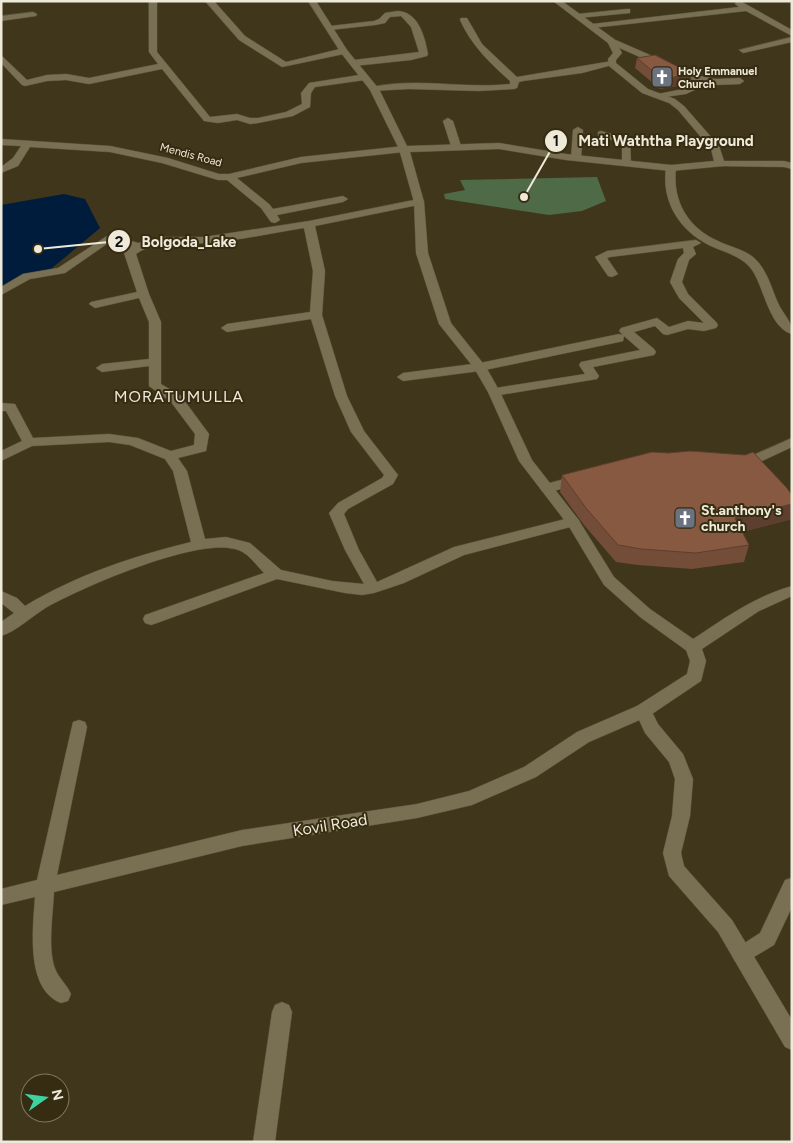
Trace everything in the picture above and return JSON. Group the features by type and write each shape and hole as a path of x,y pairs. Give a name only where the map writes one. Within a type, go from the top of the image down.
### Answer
{"street":[{"path":"153,1 153,52 207,119 212,122 240,117 249,121 286,114 308,106 306,93 312,86 365,77"},
{"path":"209,1 242,38 285,66 344,51"},
{"path":"312,1 344,51 374,89 404,149 419,202 422,253 446,324 480,367 494,392 526,461 573,522 609,581 645,613 693,647 757,606 782,593 792,591"},
{"path":"557,1 611,41 665,66 694,77 715,82"},
{"path":"735,2 749,5 792,34"},
{"path":"592,26 749,5"},
{"path":"578,16 640,10"},
{"path":"1,19 33,14"},
{"path":"330,28 376,23 382,21 384,16 388,14 404,14 410,18 421,39 424,54 354,63"},
{"path":"464,20 478,45 515,80"},
{"path":"782,28 792,25"},
{"path":"743,50 792,39"},
{"path":"611,41 618,53 612,59 612,64"},
{"path":"1,58 25,83 47,78 66,77 89,81 164,66"},
{"path":"515,80 612,64"},
{"path":"612,64 645,91 672,101 681,108 716,148 720,164"},
{"path":"374,89 399,86 497,88 514,86 515,80"},
{"path":"661,96 715,82 740,81"},
{"path":"448,121 456,146"},
{"path":"576,158 578,130"},
{"path":"601,134 627,141 627,163"},
{"name":"Mendis Road","path":"1,142 110,149 164,160 218,177 229,177 301,160 499,141 576,158 671,168 720,164 784,164 792,166"},
{"path":"1,170 11,167 16,163 27,144"},
{"path":"671,168 672,196 675,208 684,222 709,241 746,257 758,270 779,316 792,330"},
{"path":"229,177 259,201 282,227"},
{"path":"270,213 343,199"},
{"path":"170,456 201,448 202,434 176,400 155,386 155,322 143,294 130,253 138,247 162,240 204,240 309,224 419,202"},
{"path":"309,224 319,271 316,315 341,396 358,432 391,475 388,482 343,506 336,513 352,550 372,588"},
{"path":"1,292 27,276 60,271 110,237 138,247"},
{"path":"612,274 601,257 607,254 709,241"},
{"path":"494,392 592,376 585,365 650,352 625,331 656,322 667,331 688,325 704,327 712,325 683,296 676,282 684,259 690,254 687,244"},
{"path":"95,304 143,294"},
{"path":"227,328 316,315"},
{"path":"403,377 480,367 619,338"},
{"path":"102,368 155,362"},
{"path":"1,407 10,407 29,442"},
{"path":"1,457 29,442 109,438 133,441 170,456 180,471 199,544"},
{"path":"722,465 740,466 792,442"},
{"path":"548,488 594,476"},
{"path":"151,619 276,574 361,590 372,588 405,577 436,560 459,551 573,522"},
{"path":"1,630 23,613 90,578 120,566 199,544 225,541 247,547 276,574"},
{"path":"1,596 12,602 23,613"},
{"name":"Kovil Road","path":"1,898 242,838 417,811 472,798 530,772 583,737 643,711 695,677 698,660 693,647"},
{"path":"643,711 651,728 677,759 684,778 681,816 672,853 676,870 725,926 792,1040"},
{"path":"61,994 48,977 44,964 42,936 45,887 79,727"},
{"path":"742,955 767,938 792,886"},
{"path":"264,1142 282,1012"}],"green space":[{"path":"597,177 606,201 582,211 549,215 445,199 444,194 465,190 460,180"}],"water":[{"path":"64,194 85,199 100,228 51,269 1,293 1,205"}],"building":[{"path":"655,55 692,74 662,79 637,58"},
{"name":"St.anthony's church","path":"690,451 745,455 753,452 792,495 792,504 735,518 749,545 696,553 641,549 618,545 586,508 562,475 652,452"}],"place":[{"name":"Holy Emmanuel Church","path":"662,77"},
{"name":"Mati Waththa Playground","path":"524,197"},
{"name":"Bolgoda_Lake","path":"38,249"},
{"name":"St.anthony's church","path":"685,518"}],"district":[{"name":"MORATUMULLA","path":"179,396"}]}
